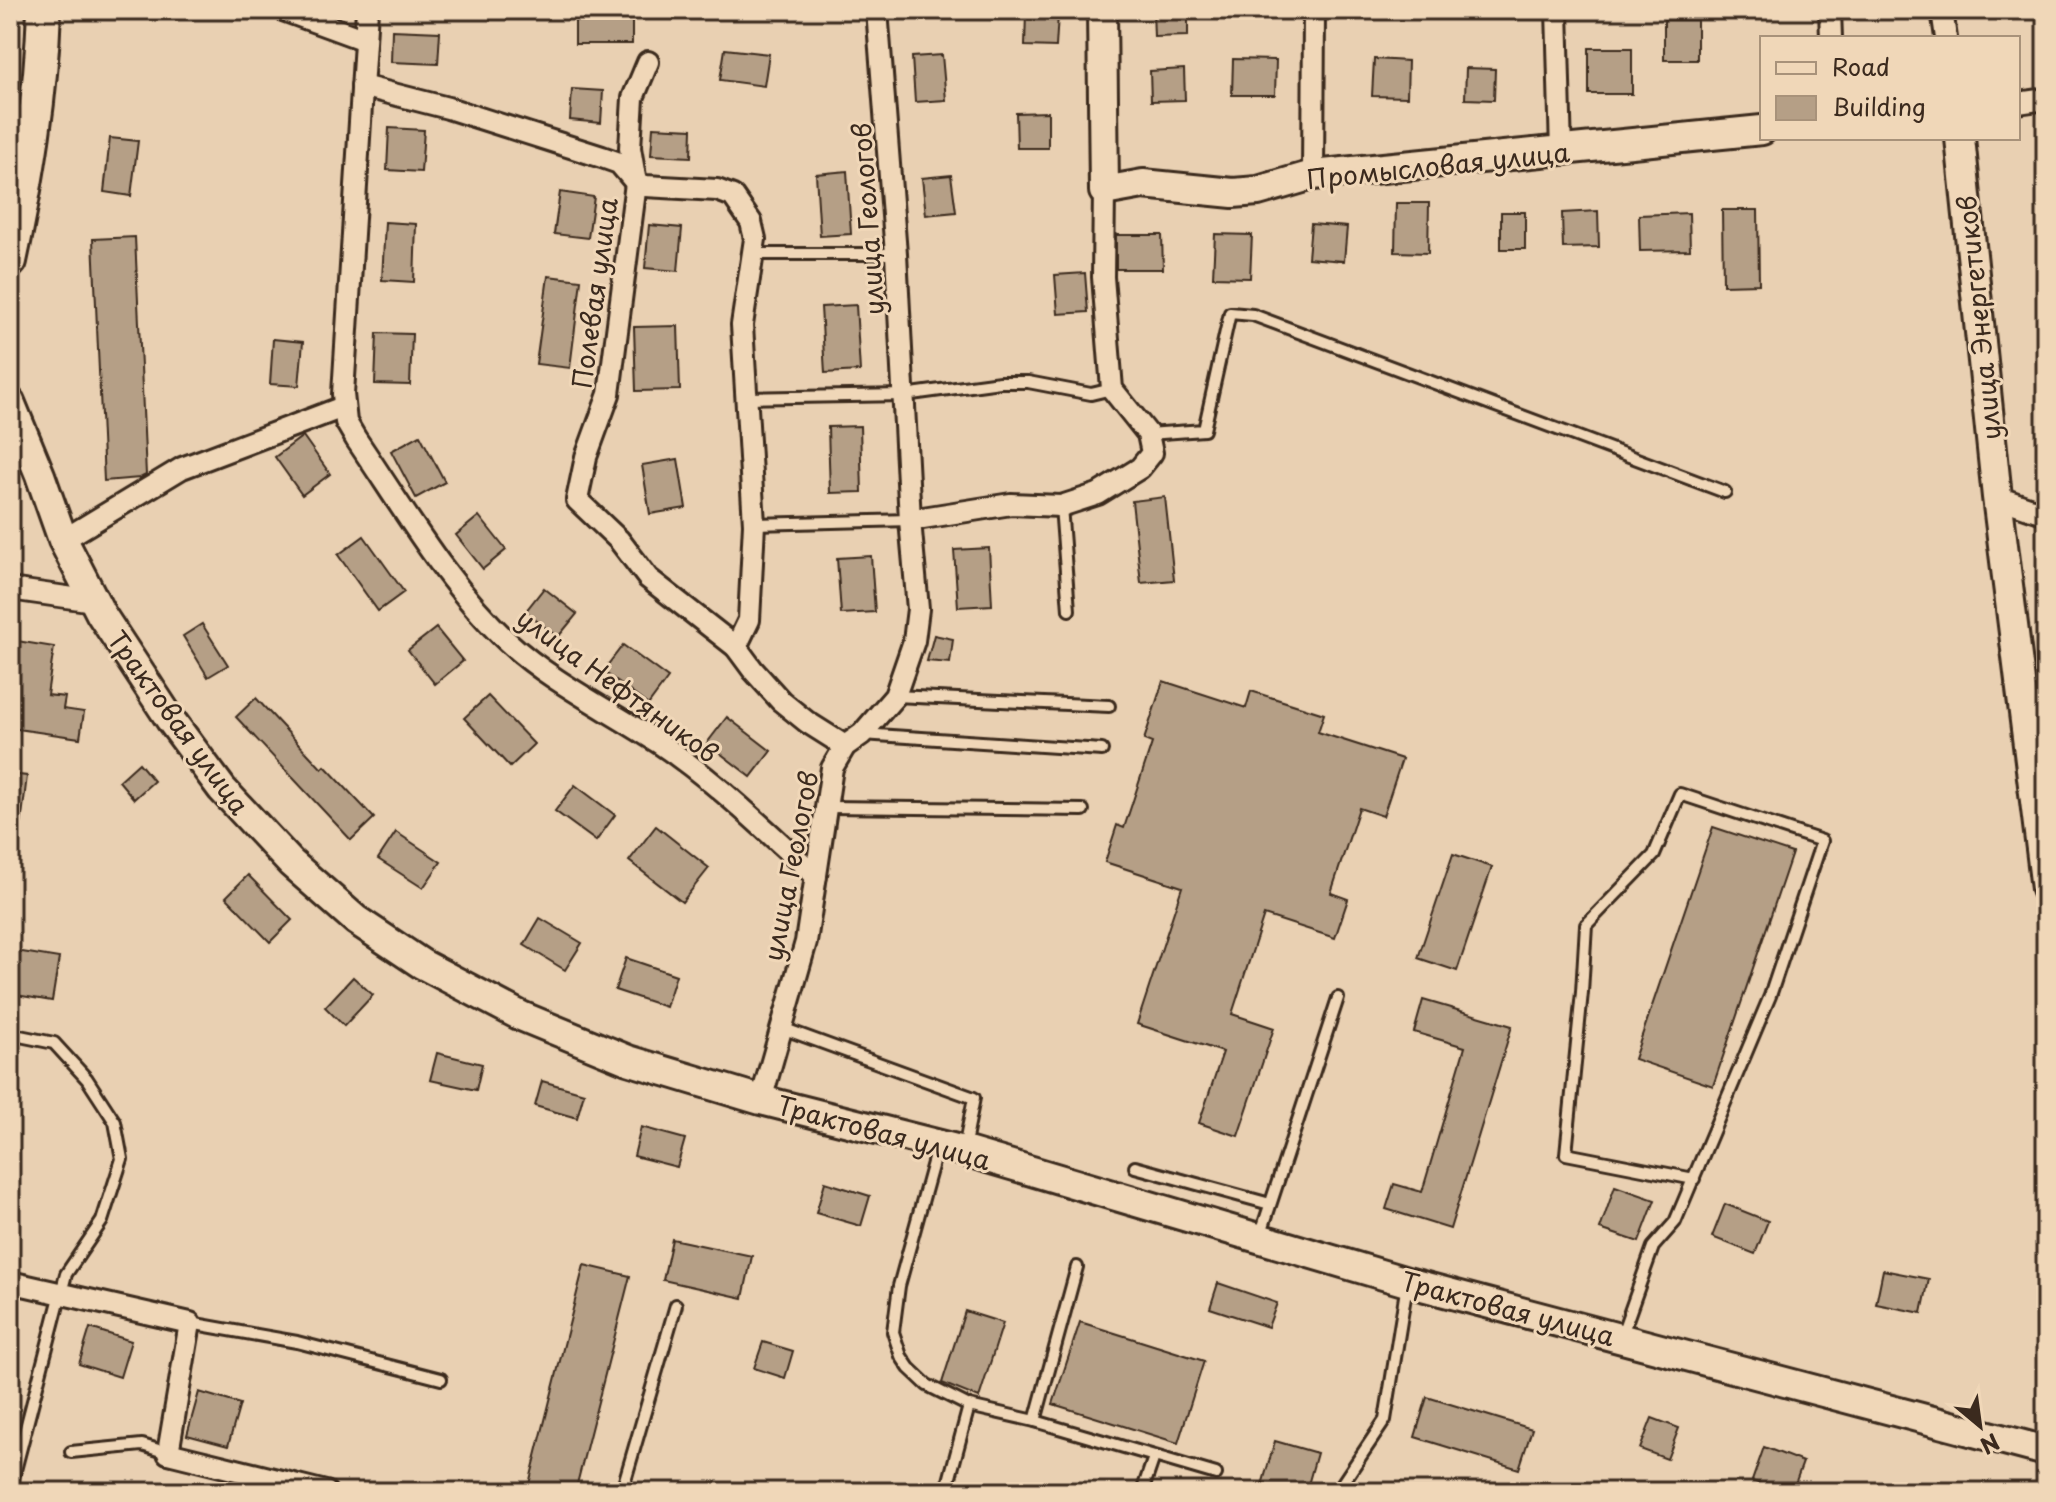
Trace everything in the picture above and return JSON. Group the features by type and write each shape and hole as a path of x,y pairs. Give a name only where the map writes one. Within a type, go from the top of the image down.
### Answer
{"main road":[{"path":"10,261 35,134 44,10"}],"street":[{"path":"283,10 365,40"},
{"name":"улица Нефтяников","path":"367,10 343,407 346,422 456,585 510,644 695,770 816,876"},
{"name":"улица Геологов","path":"761,1100 806,942 832,768 895,696 914,641 918,609 877,10"},
{"path":"910,520 1011,504 1061,506 1098,494 1140,468 1152,453 1148,434 1112,389 1103,277 1102,10"},
{"path":"1313,175 1314,10"},
{"path":"1557,10 1561,152"},
{"path":"1830,10 1831,36"},
{"path":"1942,10 1946,36"},
{"name":"Полевая улица","path":"648,62 633,98 630,148 636,183 609,394 586,457 577,500 619,540 648,578 736,647 781,701 807,722 854,740"},
{"path":"362,86 448,108 619,163 636,183 645,186 717,190 733,196 751,222 754,254 744,298 742,325 754,524 749,620 736,647"},
{"path":"2020,103 2046,99"},
{"name":"Промысловая улица","path":"1104,191 1143,184 1233,193 1258,191 1313,175 1760,130"},
{"name":"улица Энергетиков","path":"1960,140 1997,497 2046,889"},
{"name":"Трактовая улица","path":"10,402 63,540 94,601 170,719 222,789 291,863 356,920 422,964 521,1016 628,1060 761,1100 951,1148 1407,1282 2046,1451"},
{"path":"63,540 182,468 343,407"},
{"path":"1997,497 2046,514"},
{"path":"10,589 94,601"},
{"path":"10,1282 190,1323 168,1453 326,1492"}],"lane":[{"path":"10,100 35,134"},
{"path":"754,254 896,254"},
{"path":"1148,434 1204,430 1230,313 1253,315 1725,492"},
{"path":"746,398 904,395 1000,382 1028,382 1091,394 1112,389"},
{"path":"1061,506 1069,610"},
{"path":"754,524 910,520"},
{"path":"895,696 1109,706"},
{"path":"854,740 1102,750"},
{"path":"1621,1339 1653,1247 1675,1222 1694,1179 1770,996 1822,841 1680,794 1654,855 1586,925 1566,1154 1694,1179"},
{"path":"828,807 1083,810"},
{"path":"1259,1238 1338,998"},
{"path":"782,1028 974,1098 951,1148 899,1286 893,1332 901,1356 909,1368 927,1385 969,1406 1035,1421 1216,1474"},
{"path":"10,1034 54,1043 87,1079 115,1122 122,1159 102,1221 66,1274 13,1478 10,1478"},
{"path":"1135,1167 1270,1204"},
{"path":"1035,1421 1077,1267"},
{"path":"1358,1492 1338,1489 1385,1420 1407,1282"},
{"path":"620,1492 676,1305"},
{"path":"190,1323 297,1342 441,1379"},
{"path":"946,1492 969,1406"},
{"path":"71,1452 142,1445 168,1453"},
{"path":"1142,1492 1154,1457"}],"building":[{"path":"1153,10 1188,10 1188,36 1154,37"},
{"path":"575,13 632,13 632,44 575,44"},
{"path":"1026,13 1058,14 1056,47 1025,46"},
{"path":"1664,20 1697,20 1697,60 1664,60"},
{"path":"392,30 440,32 438,64 391,62"},
{"path":"1589,48 1632,48 1632,94 1589,94"},
{"path":"725,49 769,54 764,86 720,80"},
{"path":"942,55 946,100 915,102 912,57"},
{"path":"1233,59 1276,60 1275,95 1232,95"},
{"path":"1374,59 1408,61 1407,97 1372,96"},
{"path":"1466,68 1495,69 1494,100 1465,99"},
{"path":"1184,69 1185,100 1151,101 1150,71"},
{"path":"572,89 603,91 601,123 570,120"},
{"path":"1048,112 1048,148 1017,148 1016,113"},
{"path":"653,127 692,129 691,157 651,155"},
{"path":"389,128 424,130 421,172 387,170"},
{"path":"110,138 138,141 131,196 104,192"},
{"path":"847,171 851,234 820,236 816,174"},
{"path":"951,175 956,212 926,215 922,178"},
{"path":"560,192 594,197 588,238 554,234"},
{"path":"1396,203 1429,203 1428,253 1395,252"},
{"path":"1722,210 1758,210 1759,284 1723,285"},
{"path":"1598,211 1599,247 1563,248 1562,213"},
{"path":"1501,212 1525,212 1525,249 1501,249"},
{"path":"1689,213 1690,250 1640,251 1639,215"},
{"path":"385,222 416,224 414,282 382,280"},
{"path":"1311,224 1347,227 1344,261 1308,258"},
{"path":"649,225 682,228 678,271 645,268"},
{"path":"1215,234 1252,235 1250,278 1213,277"},
{"path":"1116,235 1162,235 1163,269 1116,269"},
{"path":"135,237 146,475 104,481 93,239"},
{"path":"1085,273 1088,312 1058,314 1055,275"},
{"path":"548,276 581,280 570,368 536,364"},
{"path":"856,305 860,371 825,373 821,307"},
{"path":"678,326 680,390 636,391 634,327"},
{"path":"377,333 412,334 410,385 375,384"},
{"path":"273,339 303,342 299,386 270,384"},
{"path":"860,426 862,492 830,493 828,427"},
{"path":"420,435 445,482 416,498 391,451"},
{"path":"303,436 330,474 302,495 275,457"},
{"path":"678,459 686,508 650,514 642,465"},
{"path":"1165,497 1174,580 1141,583 1132,501"},
{"path":"479,516 506,550 483,569 456,535"},
{"path":"364,536 404,592 378,611 338,555"},
{"path":"989,548 992,605 958,607 954,550"},
{"path":"871,556 875,612 841,614 837,558"},
{"path":"544,588 577,614 558,637 525,612"},
{"path":"202,624 228,665 208,677 183,636"},
{"path":"436,628 463,661 435,684 408,650"},
{"path":"934,635 953,639 950,663 927,661"},
{"path":"11,640 54,647 47,695 65,697 63,709 84,712 80,738 10,728"},
{"path":"623,645 668,678 648,705 603,671"},
{"path":"1163,681 1246,708 1251,691 1324,714 1318,732 1402,759 1383,816 1359,808 1331,893 1348,899 1335,938 1264,915 1232,1014 1274,1028 1238,1136 1199,1123 1223,1052 1137,1024 1182,887 1105,862 1117,825 1124,828 1152,743 1144,740"},
{"path":"488,696 534,744 510,767 464,718"},
{"path":"256,698 322,769 325,766 374,818 351,840 236,717"},
{"path":"727,717 771,751 751,777 707,743"},
{"path":"139,763 154,781 134,799 119,781"},
{"path":"10,774 27,776 21,825 10,824"},
{"path":"575,785 615,815 596,841 555,811"},
{"path":"656,826 709,868 682,902 629,861"},
{"path":"1713,827 1792,853 1713,1086 1634,1059"},
{"path":"396,832 441,862 423,888 378,859"},
{"path":"1453,854 1492,867 1457,971 1418,958"},
{"path":"248,875 292,920 270,942 226,897"},
{"path":"540,918 582,943 565,970 524,945"},
{"path":"10,950 59,958 52,1001 10,994"},
{"path":"626,958 676,975 666,1007 615,990"},
{"path":"353,977 373,995 344,1026 325,1007"},
{"path":"1423,1000 1512,1026 1450,1229 1386,1209 1394,1184 1422,1192 1465,1047 1414,1032"},
{"path":"437,1053 482,1064 476,1090 430,1080"},
{"path":"542,1081 584,1093 577,1118 535,1106"},
{"path":"641,1127 685,1139 677,1167 634,1156"},
{"path":"825,1182 870,1196 861,1226 816,1213"},
{"path":"1615,1186 1655,1200 1639,1242 1600,1229"},
{"path":"1725,1204 1768,1221 1755,1254 1712,1237"},
{"path":"672,1239 752,1256 743,1298 663,1280"},
{"path":"584,1265 630,1276 575,1492 527,1492"},
{"path":"1883,1270 1929,1279 1922,1313 1876,1304"},
{"path":"1218,1283 1277,1303 1268,1327 1210,1308"},
{"path":"965,1311 1003,1323 979,1398 942,1383"},
{"path":"1080,1322 1204,1361 1178,1443 1053,1404"},
{"path":"90,1328 131,1341 120,1377 79,1364"},
{"path":"763,1342 793,1351 785,1378 754,1368"},
{"path":"199,1392 240,1404 228,1446 187,1435"},
{"path":"1427,1397 1532,1429 1519,1469 1415,1437"},
{"path":"1652,1418 1679,1428 1667,1459 1640,1449"},
{"path":"1275,1441 1317,1453 1306,1492 1260,1492"},
{"path":"1764,1447 1803,1462 1792,1492 1782,1492 1752,1481"}]}
